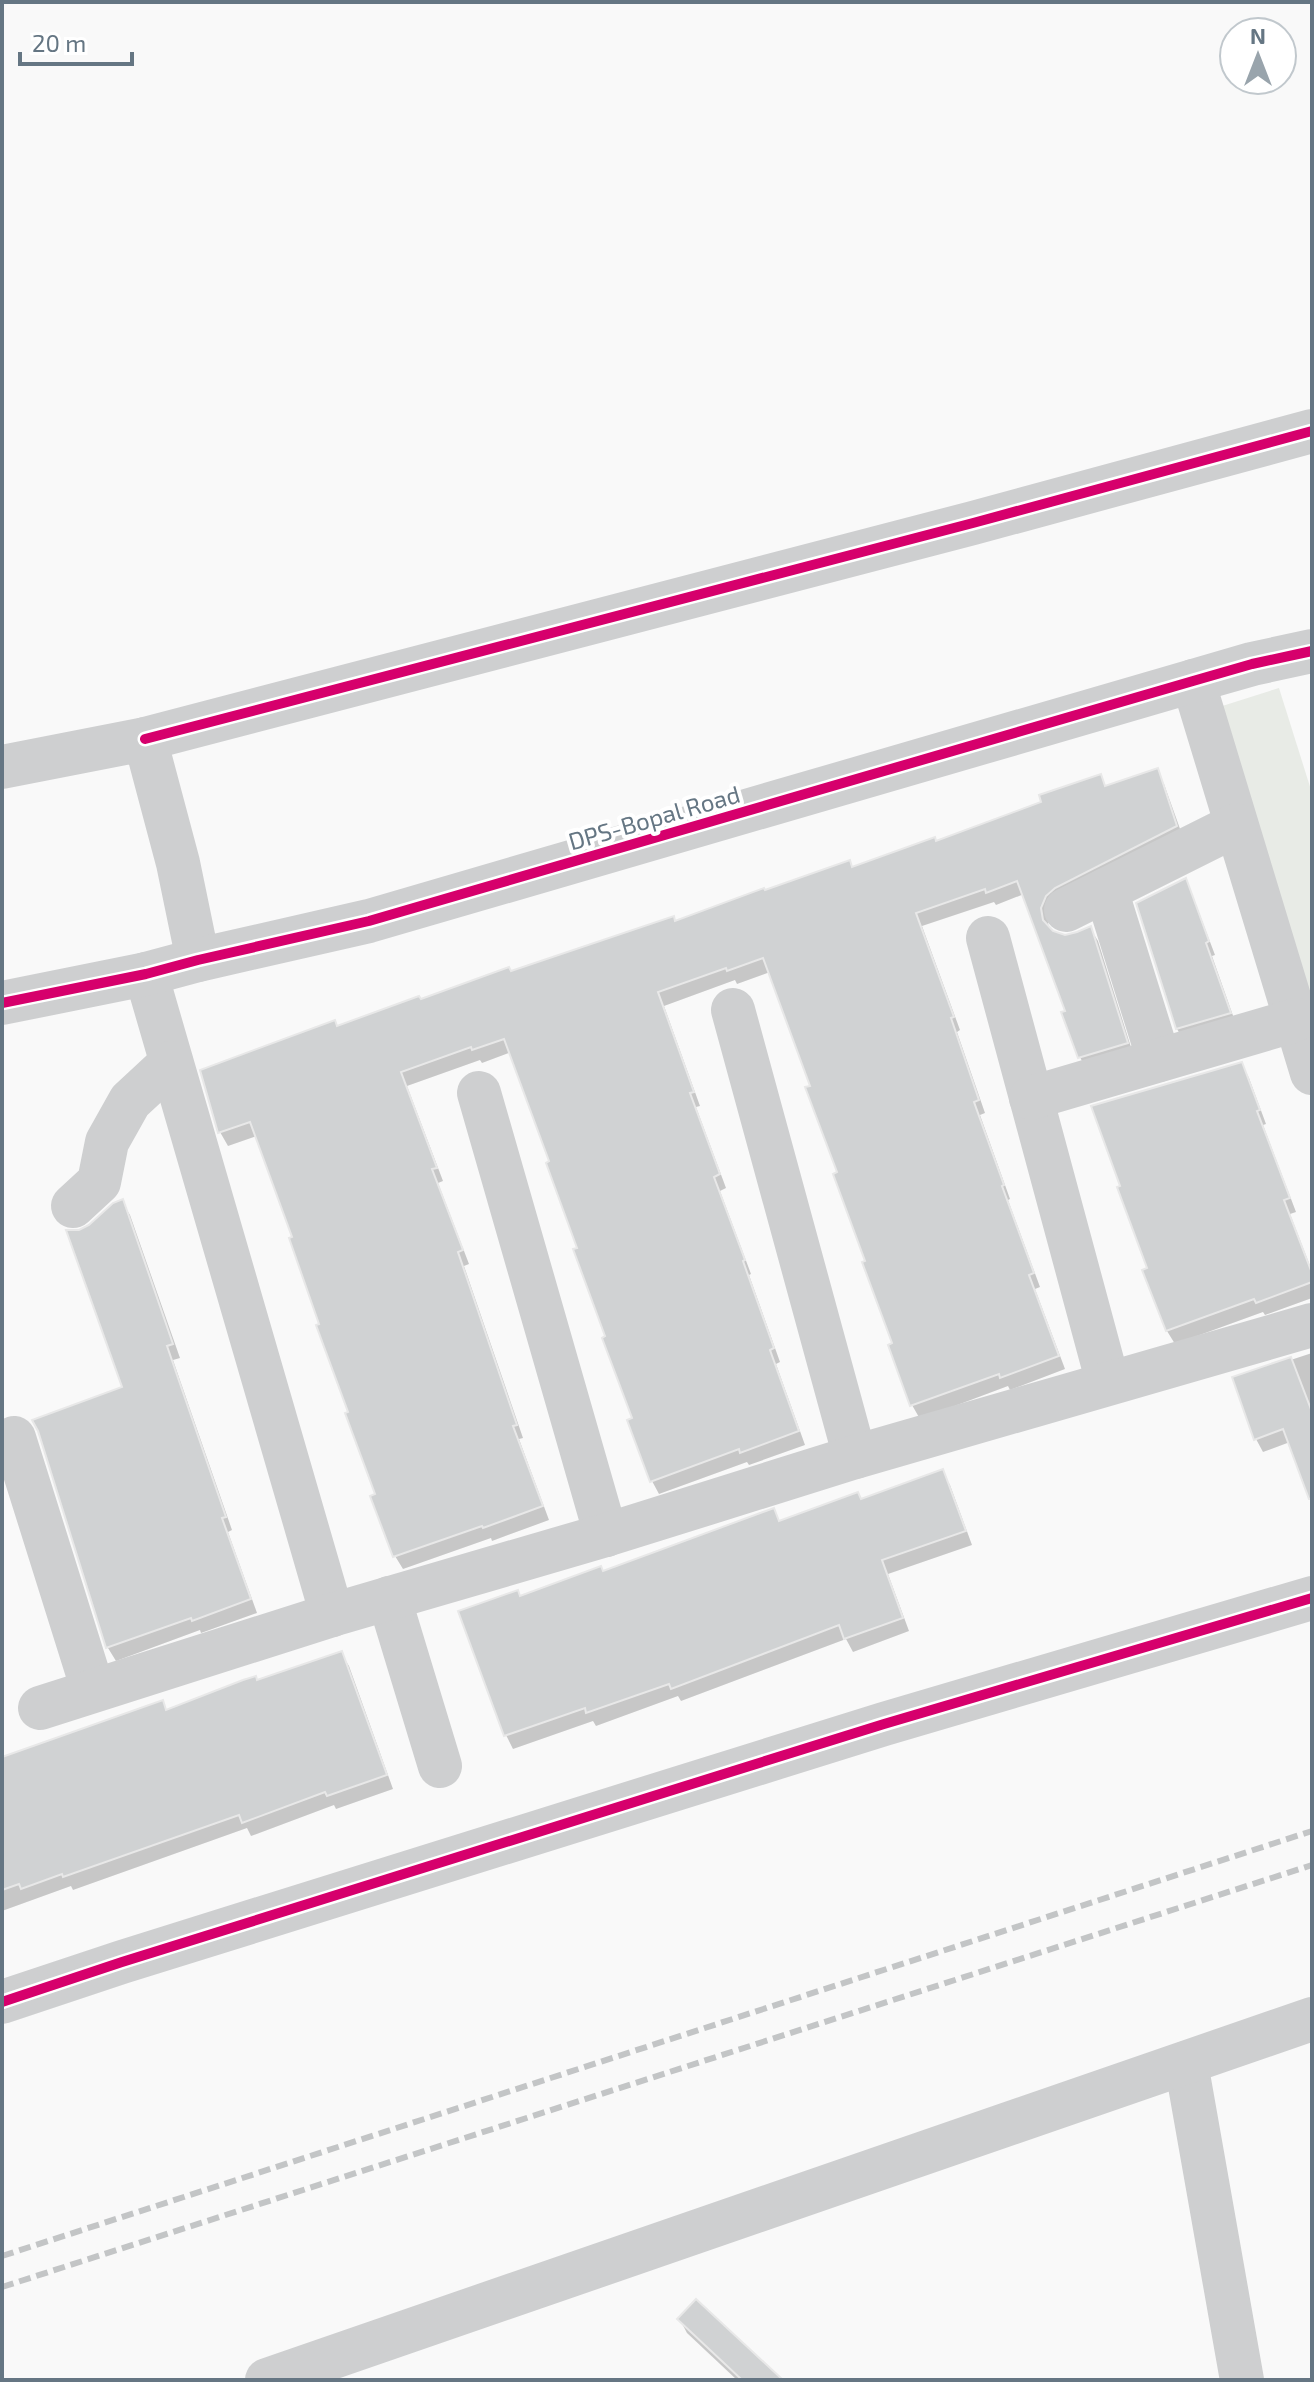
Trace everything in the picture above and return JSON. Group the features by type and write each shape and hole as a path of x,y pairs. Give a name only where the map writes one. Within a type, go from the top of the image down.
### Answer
{"street":[{"path":"2,767 145,739 973,523 1312,431"},
{"name":"DPS-Bopal Road","path":"2,1003 146,974 369,921 1252,664 1312,651"},
{"path":"1193,681 1312,1073"},
{"path":"145,739 178,863 198,960"},
{"path":"1066,910 1236,825"},
{"path":"1106,890 1159,1060"},
{"path":"988,938 1108,1383"},
{"path":"146,974 332,1615"},
{"path":"733,1010 855,1457"},
{"path":"1031,1098 1296,1020"},
{"path":"73,1206 99,1182 107,1142 130,1101 171,1063"},
{"path":"479,1093 606,1535"},
{"path":"40,1708 332,1615 606,1535 855,1457 1312,1325"},
{"path":"14,1438 93,1690"},
{"path":"389,1598 440,1766"},
{"path":"2,2002 884,1724 1312,1598"},
{"path":"267,2380 1312,2019"},
{"path":"1186,2063 1242,2380"}],"shaded area":[{"path":"1279,688 1312,793 1312,1015 1216,708"}],"building":[{"path":"1158,768 1177,826 1055,888 1046,896 1041,908 1043,920 1053,931 1065,935 1091,926 1128,1043 1078,1058 1061,1012 1065,1011 1017,881 916,913 954,1017 951,1018 979,1100 974,1102 1034,1273 1029,1275 1059,1356 910,1406 888,1345 892,1343 862,1262 865,1261 833,1174 837,1172 805,1087 810,1086 763,958 727,971 726,968 658,992 694,1092 690,1093 720,1174 714,1177 745,1260 774,1348 770,1350 799,1431 740,1453 739,1449 650,1482 627,1420 632,1418 602,1338 605,1336 573,1249 577,1248 546,1163 549,1161 504,1039 472,1050 471,1047 401,1072 437,1168 432,1169 463,1250 458,1252 517,1425 513,1426 543,1506 393,1557 370,1496 375,1494 345,1413 348,1412 316,1325 319,1324 289,1238 292,1237 250,1122 218,1133 200,1070 335,1020 337,1026 509,967 511,971 674,916 675,921 850,860 852,867 935,837 936,841 1041,802 1039,795 1101,774 1105,786"},
{"path":"1186,878 1231,1013 1176,1029 1136,903"},
{"path":"1242,1062 1290,1198 1284,1200 1312,1273 1312,1282 1166,1331 1142,1270 1147,1268 1091,1106"},
{"path":"123,1199 173,1344 167,1346 251,1599 106,1648 32,1420 122,1387 66,1230 79,1230 89,1225 113,1203"},
{"path":"1291,1357 1312,1412 1312,1499 1309,1499 1283,1429 1254,1440 1232,1377"},
{"path":"943,1469 966,1531 882,1560 903,1618 844,1639 839,1625 671,1689 669,1684 586,1713 585,1708 504,1736 458,1611 518,1590 520,1596 601,1566 603,1571 774,1508 779,1521 858,1492 861,1499"},
{"path":"342,1651 387,1775 327,1796 325,1792 242,1823 239,1815 63,1877 62,1874 21,1889 19,1884 2,1890 2,1757 163,1700 166,1710 243,1680 256,1676 257,1680"},
{"path":"696,2299 783,2380 742,2380 677,2319"}],"railway":[{"path":"2,2256 1312,1831"},
{"path":"2,2287 1312,1865"}],"cycle path":[{"path":"145,739 973,523 1312,431"},
{"path":"2,1003 146,974 369,921 1252,664 1312,651"},
{"path":"2,2002 884,1724 1312,1598"}]}
